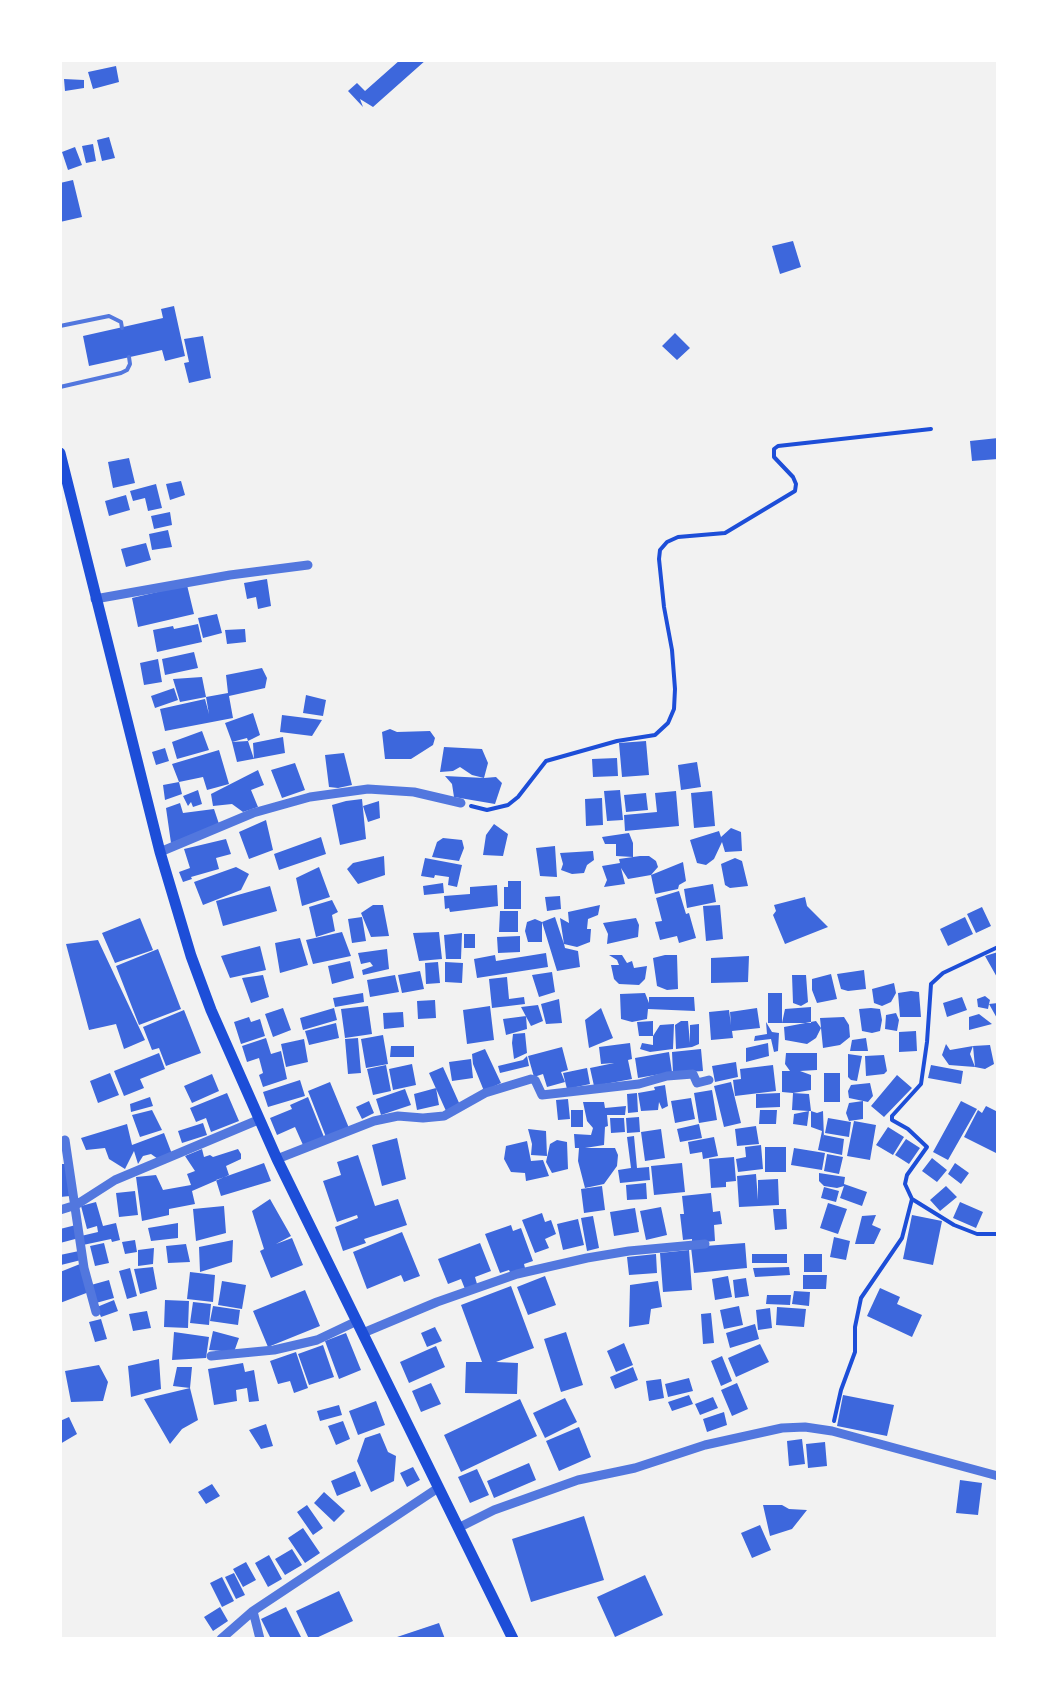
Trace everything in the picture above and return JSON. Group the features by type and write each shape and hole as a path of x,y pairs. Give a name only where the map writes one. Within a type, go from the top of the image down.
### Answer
{"main road":[{"path":"60,454 190,956 276,1159 513,1639"}],"street":[{"path":"95,599 308,565"},
{"path":"160,852 254,813 310,797 368,789 414,792 461,803"},
{"path":"276,1159 374,1121 398,1116 444,1116 485,1094 531,1079 536,1080 542,1095 639,1084 667,1076 693,1074 697,1083 709,1080"},
{"path":"60,1210 76,1205 115,1180 258,1120"},
{"path":"65,1140 84,1268 96,1312"},
{"path":"211,1356 274,1350 317,1340 518,1274 587,1258 704,1244"},
{"path":"458,1528 494,1510 578,1480 635,1468 705,1444 782,1428 832,1430 998,1476"},
{"path":"221,1639 253,1612 438,1488"},
{"path":"253,1612 260,1639"}],"lane":[{"path":"60,326 109,316 121,322 122,328"},
{"path":"60,387 121,373 130,364 128,358"}],"path":[{"path":"461,803 487,810 508,805 546,761 617,741 655,736 668,723 674,709 675,689 660,550 678,536 726,533 796,491 793,477 774,457 774,449 931,429"},
{"path":"998,947 931,984 921,1084 892,1116 927,1147 907,1174 905,1184 912,1199 954,1225 977,1234 998,1234"},
{"path":"832,1430 855,1352 861,1298 902,1238 912,1199"}],"building":[{"path":"400,60 426,60 373,107 360,99 363,107 348,91 357,83 365,91"},
{"path":"116,66 119,82 93,89 88,72"},
{"path":"64,79 84,80 84,88 65,91"},
{"path":"109,137 115,158 102,161 97,140"},
{"path":"93,144 96,161 86,163 82,146"},
{"path":"75,147 82,165 68,170 62,152"},
{"path":"73,180 82,217 60,222 60,183"},
{"path":"793,241 801,267 780,274 772,246"},
{"path":"174,306 185,356 165,361 162,350 89,366 83,336 163,318 161,309"},
{"path":"675,333 690,348 677,360 662,346"},
{"path":"203,336 211,378 189,383 184,339"},
{"path":"998,438 998,459 972,461 970,441"},
{"path":"129,458 135,483 113,488 108,462"},
{"path":"181,481 185,495 170,500 166,484"},
{"path":"156,484 162,508 148,511 145,498 133,501 130,491"},
{"path":"126,495 130,510 109,516 105,501"},
{"path":"170,512 172,525 154,529 151,516"},
{"path":"168,530 172,547 152,550 149,534"},
{"path":"146,543 151,560 126,567 121,549"},
{"path":"267,579 271,606 258,609 256,597 247,599 244,583"},
{"path":"187,585 194,614 138,627 132,598"},
{"path":"217,614 222,633 203,638 198,618"},
{"path":"198,624 202,642 157,652 153,630"},
{"path":"245,629 246,642 227,644 225,630"},
{"path":"194,652 198,668 165,675 162,659"},
{"path":"158,659 162,682 144,685 140,663"},
{"path":"262,668 267,678 265,688 229,696 233,718 165,731 160,709 205,699 209,714 206,697 228,693 226,675"},
{"path":"202,677 206,697 180,702 173,679"},
{"path":"174,688 178,700 155,708 151,696"},
{"path":"306,695 326,700 323,716 303,713"},
{"path":"253,713 260,735 232,742 225,723"},
{"path":"282,715 322,720 312,736 280,732"},
{"path":"202,731 209,750 177,759 172,742"},
{"path":"430,731 435,738 433,745 411,759 385,759 382,732"},
{"path":"283,737 285,753 254,759 253,743"},
{"path":"248,741 254,759 237,762 232,742"},
{"path":"646,741 649,775 622,777 619,743"},
{"path":"444,747 482,749 488,763 484,778 460,767 440,772"},
{"path":"165,748 169,761 156,765 152,752"},
{"path":"219,750 229,784 207,790 203,777 179,782 172,764"},
{"path":"344,753 352,785 329,787 325,755"},
{"path":"617,758 618,776 593,777 592,759"},
{"path":"697,762 701,787 681,790 678,765"},
{"path":"295,763 305,790 282,798 271,770"},
{"path":"258,770 264,785 251,790 258,807 243,812 232,804 213,806 211,794"},
{"path":"445,776 496,777 502,783 495,804 454,797 452,784"},
{"path":"179,782 182,794 165,800 163,785"},
{"path":"198,790 202,804 193,807 191,802 188,806 183,796"},
{"path":"620,790 623,820 607,821 604,791"},
{"path":"676,791 679,826 625,831 624,815 657,812 655,793"},
{"path":"712,791 715,826 694,828 691,793"},
{"path":"646,793 648,810 626,812 624,795"},
{"path":"602,798 603,825 586,826 585,799"},
{"path":"362,799 366,839 340,845 332,805"},
{"path":"379,801 380,818 368,822 363,806"},
{"path":"180,803 183,813 214,809 219,824 171,843 166,808"},
{"path":"266,820 273,850 249,859 239,832"},
{"path":"494,824 508,834 503,856 483,855 486,835"},
{"path":"731,828 741,832 742,851 725,852 722,842 714,859 706,865 697,863 690,840 719,831 721,837"},
{"path":"629,833 633,857 616,856 616,844 605,844 602,837"},
{"path":"321,837 326,854 279,870 274,854"},
{"path":"443,838 462,840 464,848 459,861 432,857 437,842"},
{"path":"226,839 231,854 216,858 219,869 183,882 179,872 190,868 184,849"},
{"path":"555,846 557,877 540,876 536,848"},
{"path":"593,851 594,860 584,873 561,870 560,853"},
{"path":"384,856 385,875 358,884 347,869 353,863"},
{"path":"640,856 656,861 658,867 651,875 628,879 621,868 625,884 604,887 607,880 602,866"},
{"path":"425,858 462,865 457,887 448,885 449,877 421,876"},
{"path":"735,858 742,861 748,886 725,885 721,864"},
{"path":"683,862 686,881 678,889 655,894 651,875"},
{"path":"236,867 249,874 241,890 203,905 194,882"},
{"path":"319,867 330,897 302,906 296,878"},
{"path":"508,881 521,881 521,909 504,909 504,887 508,887"},
{"path":"443,883 444,893 424,895 423,886"},
{"path":"713,884 716,902 687,908 684,889"},
{"path":"497,885 498,906 450,912 445,909 444,896 470,894 470,887"},
{"path":"270,886 277,911 223,926 216,901"},
{"path":"679,891 696,938 679,943 677,936 660,940 655,922 662,921 656,898"},
{"path":"560,896 561,909 547,911 545,897"},
{"path":"805,897 807,906 828,927 785,944 773,915 774,905"},
{"path":"332,900 338,912 332,915 335,931 316,937 309,907"},
{"path":"373,905 383,905 389,936 371,937 361,913"},
{"path":"600,905 598,915 588,919 590,942 577,947 564,944 560,918 569,923 568,912"},
{"path":"720,905 723,939 706,941 703,906"},
{"path":"982,907 991,926 976,933 967,914"},
{"path":"500,911 518,911 518,932 499,932"},
{"path":"362,917 366,941 352,943 348,919"},
{"path":"555,917 565,948 578,951 580,967 557,971 542,922"},
{"path":"965,917 973,934 948,946 940,929"},
{"path":"140,918 153,950 115,963 102,933"},
{"path":"636,918 638,937 607,944 603,923"},
{"path":"527,922 542,922 542,942 528,942"},
{"path":"342,932 351,956 313,964 306,940"},
{"path":"439,932 442,959 419,961 413,933"},
{"path":"462,933 461,959 446,959 444,935"},
{"path":"464,934 475,934 475,948 464,948"},
{"path":"520,936 520,952 498,953 497,937"},
{"path":"300,938 308,965 280,973 275,943"},
{"path":"98,940 145,1040 124,1049 116,1024 89,1030 66,944"},
{"path":"260,946 266,970 230,978 221,956"},
{"path":"158,949 181,1009 139,1025 116,966"},
{"path":"387,949 389,969 363,975 362,970 373,966 370,962 361,964 358,953"},
{"path":"998,952 998,979 985,956"},
{"path":"546,953 548,967 477,978 474,959 495,955 496,961"},
{"path":"609,955 622,955 627,963 632,961 634,968 647,966 645,979 639,985 619,984 611,965 619,965"},
{"path":"677,955 678,989 657,986 653,958"},
{"path":"749,956 748,982 711,983 711,958"},
{"path":"350,961 354,978 332,984 328,966"},
{"path":"438,962 440,983 426,984 425,963"},
{"path":"445,962 463,963 462,983 445,982"},
{"path":"864,970 866,989 841,989 837,974"},
{"path":"420,971 424,989 402,993 398,975"},
{"path":"552,972 555,992 539,997 532,975"},
{"path":"831,974 837,999 817,1003 812,979"},
{"path":"263,975 269,997 251,1003 242,978"},
{"path":"395,975 399,992 370,997 367,980"},
{"path":"792,975 806,975 808,1002 801,1006 793,1003"},
{"path":"507,977 509,999 524,997 525,1004 492,1008 489,979"},
{"path":"894,983 896,993 891,1002 882,1006 874,1003 872,989"},
{"path":"919,992 921,1017 900,1017 898,993"},
{"path":"363,993 364,1002 335,1007 333,998"},
{"path":"645,993 649,1003 649,997 694,997 695,1011 648,1009 647,1019 621,1019 620,994"},
{"path":"768,993 782,993 782,1023 768,1023"},
{"path":"985,996 990,1000 988,1009 978,1007 977,999"},
{"path":"962,997 967,1010 947,1017 943,1003"},
{"path":"559,999 562,1023 546,1024 541,1004"},
{"path":"435,1000 436,1018 418,1019 417,1001"},
{"path":"998,1003 998,1020 989,1004"},
{"path":"538,1005 543,1021 531,1026 521,1007"},
{"path":"368,1006 372,1034 345,1038 341,1009"},
{"path":"490,1006 494,1040 467,1044 463,1010"},
{"path":"811,1007 811,1023 782,1023 785,1009"},
{"path":"283,1008 291,1030 273,1037 265,1014"},
{"path":"334,1008 337,1020 303,1030 300,1018"},
{"path":"601,1008 613,1038 589,1048 585,1020"},
{"path":"757,1008 760,1028 732,1031 733,1038 711,1040 709,1012 729,1010 731,1025 730,1012"},
{"path":"859,1009 880,1009 882,1020 880,1031 872,1033 862,1031"},
{"path":"184,1010 201,1053 166,1066 159,1048 152,1050 143,1027"},
{"path":"403,1012 404,1027 384,1029 383,1013"},
{"path":"896,1013 897,1031 885,1029 886,1015"},
{"path":"979,1014 992,1024 969,1030 969,1017"},
{"path":"526,1016 527,1029 506,1035 503,1019"},
{"path":"249,1017 251,1022 260,1019 265,1036 241,1044 234,1022"},
{"path":"844,1017 850,1037 840,1045 823,1048 820,1018"},
{"path":"653,1021 653,1036 639,1036 637,1022"},
{"path":"688,1021 690,1043 690,1025 699,1024 699,1044 676,1049 675,1025"},
{"path":"816,1021 821,1028 807,1044 785,1040 784,1027"},
{"path":"766,1022 772,1032 779,1033 778,1051 774,1052 771,1039 754,1041 755,1036 767,1034"},
{"path":"336,1023 339,1038 309,1045 305,1031"},
{"path":"674,1024 673,1049 640,1049 642,1043 653,1045 660,1025"},
{"path":"916,1031 917,1051 899,1052 899,1032"},
{"path":"525,1033 527,1053 514,1059 513,1034"},
{"path":"383,1035 388,1064 366,1068 361,1039"},
{"path":"266,1038 271,1054 281,1051 287,1079 263,1087 259,1058 247,1062 242,1046"},
{"path":"358,1038 361,1073 348,1074 345,1039"},
{"path":"866,1038 868,1051 850,1051 852,1040"},
{"path":"304,1039 308,1062 286,1067 281,1044"},
{"path":"630,1043 632,1079 594,1086 590,1068 614,1063 601,1064 599,1047"},
{"path":"768,1043 769,1056 746,1062 746,1048"},
{"path":"946,1044 950,1050 973,1046 970,1054 975,1067 949,1065 942,1055"},
{"path":"990,1045 994,1064 985,1069 975,1067 973,1046"},
{"path":"391,1046 414,1046 414,1057 390,1057"},
{"path":"562,1047 568,1070 561,1072 565,1082 547,1087 543,1074 534,1077 528,1056"},
{"path":"485,1049 501,1083 484,1091 472,1054"},
{"path":"701,1049 703,1071 673,1073 672,1052"},
{"path":"669,1052 672,1072 638,1078 635,1058"},
{"path":"159,1053 165,1069 140,1079 144,1088 124,1096 114,1071"},
{"path":"786,1053 817,1053 817,1070 800,1071 811,1075 811,1090 782,1092 782,1071 790,1071 785,1064"},
{"path":"848,1054 862,1056 857,1081 848,1077"},
{"path":"884,1055 887,1071 866,1076 865,1056"},
{"path":"527,1056 529,1066 500,1073 498,1066"},
{"path":"471,1059 473,1078 452,1081 449,1062"},
{"path":"736,1062 738,1077 715,1082 712,1066"},
{"path":"412,1064 416,1085 393,1090 389,1069"},
{"path":"386,1065 391,1091 373,1095 367,1069"},
{"path":"773,1065 776,1091 735,1096 733,1080 741,1079 740,1069"},
{"path":"931,1065 963,1071 961,1084 928,1078"},
{"path":"443,1067 460,1105 446,1111 429,1073"},
{"path":"587,1068 590,1084 567,1089 563,1073"},
{"path":"110,1073 119,1095 98,1103 90,1081"},
{"path":"824,1073 840,1073 840,1102 824,1102"},
{"path":"212,1074 219,1091 192,1103 184,1086"},
{"path":"897,1075 912,1088 884,1117 871,1106"},
{"path":"300,1080 305,1096 268,1107 263,1092"},
{"path":"330,1082 349,1128 326,1137 308,1091"},
{"path":"731,1082 741,1123 724,1127 714,1086"},
{"path":"870,1083 873,1096 868,1102 849,1098 851,1085"},
{"path":"665,1085 668,1106 662,1109 659,1102 658,1110 641,1111 638,1093"},
{"path":"436,1088 439,1105 417,1110 414,1094"},
{"path":"405,1089 411,1105 381,1115 376,1099"},
{"path":"712,1090 717,1120 699,1123 694,1093"},
{"path":"227,1093 239,1121 211,1132 206,1118 196,1122 190,1108"},
{"path":"637,1093 638,1112 628,1113 627,1094"},
{"path":"780,1093 780,1107 756,1108 756,1094"},
{"path":"793,1093 809,1094 811,1111 792,1110"},
{"path":"150,1097 153,1106 131,1112 130,1104"},
{"path":"308,1097 324,1137 303,1145 295,1127 277,1135 270,1118"},
{"path":"691,1098 695,1119 675,1123 671,1101"},
{"path":"568,1099 570,1119 558,1120 556,1100"},
{"path":"369,1101 374,1113 362,1119 356,1107"},
{"path":"863,1101 863,1119 849,1121 849,1103"},
{"path":"961,1101 977,1109 948,1160 933,1152"},
{"path":"583,1102 604,1102 605,1108 626,1106 625,1115 607,1115 604,1145 585,1148 615,1148 617,1166 604,1184 585,1188 574,1134 591,1135 593,1128 587,1121"},
{"path":"986,1106 998,1112 998,1154 964,1137 978,1110 982,1113"},
{"path":"152,1110 162,1130 140,1137 132,1115"},
{"path":"571,1110 583,1110 583,1127 571,1127"},
{"path":"760,1110 777,1110 776,1124 759,1124"},
{"path":"809,1111 807,1126 793,1124 794,1114"},
{"path":"811,1111 823,1111 824,1139 824,1135 844,1139 842,1155 818,1150 822,1131 811,1127"},
{"path":"639,1117 640,1132 627,1133 626,1118"},
{"path":"610,1118 624,1118 625,1132 611,1133"},
{"path":"828,1118 851,1122 849,1137 825,1133"},
{"path":"854,1121 876,1125 870,1160 847,1156"},
{"path":"203,1123 207,1135 182,1143 178,1131"},
{"path":"127,1124 132,1145 164,1133 172,1154 158,1159 151,1154 143,1156 138,1164 134,1151 125,1169 109,1159 105,1148 86,1150 81,1138"},
{"path":"699,1124 702,1138 680,1142 677,1129"},
{"path":"756,1126 759,1144 737,1146 735,1129"},
{"path":"888,1127 904,1137 893,1155 876,1145"},
{"path":"528,1129 546,1131 547,1156 531,1155"},
{"path":"661,1129 665,1158 645,1161 641,1132"},
{"path":"634,1136 637,1168 649,1167 650,1180 620,1183 618,1170 631,1168 627,1137"},
{"path":"714,1137 718,1156 703,1159 702,1152 690,1154 688,1142"},
{"path":"397,1138 406,1179 382,1186 372,1145"},
{"path":"906,1139 920,1148 909,1164 895,1155"},
{"path":"557,1140 567,1142 568,1169 552,1173 546,1162 550,1144"},
{"path":"527,1141 531,1161 543,1160 549,1176 526,1181 525,1173 511,1172 504,1159 506,1146"},
{"path":"761,1145 763,1169 738,1172 736,1159 746,1157 745,1147"},
{"path":"765,1147 786,1147 786,1172 765,1172"},
{"path":"794,1148 825,1153 822,1170 791,1165"},
{"path":"202,1149 204,1157 213,1157 238,1149 241,1159 226,1166 229,1175 192,1191 195,1204 169,1209 169,1215 142,1221 136,1177 156,1175 163,1190 191,1185 187,1174 195,1171 185,1156"},
{"path":"827,1154 843,1157 839,1174 824,1171"},
{"path":"358,1155 375,1206 398,1199 407,1225 364,1239 366,1243 343,1251 335,1227 358,1218 357,1215 337,1222 323,1181 341,1175 337,1162"},
{"path":"734,1157 736,1181 726,1182 726,1187 711,1188 709,1159"},
{"path":"932,1158 947,1170 937,1182 922,1171"},
{"path":"264,1163 271,1181 221,1196 216,1180"},
{"path":"682,1163 685,1192 654,1195 651,1166"},
{"path":"955,1163 969,1173 961,1184 948,1174"},
{"path":"60,1164 65,1164 70,1196 60,1197"},
{"path":"819,1173 845,1177 844,1184 867,1192 862,1206 840,1198 844,1186 824,1186"},
{"path":"756,1174 758,1200 758,1180 778,1179 779,1205 739,1207 737,1176"},
{"path":"646,1183 647,1199 627,1200 626,1185"},
{"path":"602,1186 605,1210 584,1213 581,1189"},
{"path":"946,1186 957,1197 940,1211 930,1200"},
{"path":"824,1187 839,1191 836,1202 821,1198"},
{"path":"135,1191 138,1215 119,1217 116,1193"},
{"path":"711,1193 713,1212 720,1211 722,1224 714,1225 715,1241 683,1240 682,1196"},
{"path":"270,1199 291,1236 276,1244 292,1238 303,1265 271,1278 260,1251 264,1249 252,1211"},
{"path":"96,1202 103,1226 116,1223 120,1240 83,1245 81,1236 98,1232 97,1226 87,1229 81,1206"},
{"path":"960,1202 983,1212 976,1228 953,1218"},
{"path":"828,1203 847,1209 838,1234 820,1228"},
{"path":"224,1206 226,1233 196,1241 193,1209"},
{"path":"661,1207 667,1235 646,1240 640,1211"},
{"path":"635,1208 639,1232 614,1236 610,1212"},
{"path":"773,1209 786,1209 787,1229 775,1230"},
{"path":"542,1213 545,1222 551,1220 556,1234 545,1239 549,1248 535,1253 522,1220"},
{"path":"876,1215 872,1225 881,1229 874,1244 855,1244 862,1216"},
{"path":"912,1215 942,1221 933,1265 903,1259"},
{"path":"593,1216 599,1248 587,1251 581,1218"},
{"path":"578,1219 584,1245 563,1250 557,1224"},
{"path":"178,1223 178,1238 151,1241 148,1228"},
{"path":"76,1225 79,1238 60,1243 60,1229"},
{"path":"511,1225 513,1231 521,1228 533,1261 511,1274 509,1270 500,1273 485,1234"},
{"path":"402,1232 420,1276 404,1282 401,1275 367,1289 353,1252"},
{"path":"834,1237 850,1241 846,1260 830,1257"},
{"path":"135,1240 137,1252 125,1254 122,1242"},
{"path":"233,1240 232,1262 200,1272 199,1247"},
{"path":"104,1243 109,1263 95,1266 90,1246"},
{"path":"480,1243 491,1271 475,1277 477,1284 465,1289 461,1279 448,1284 438,1259"},
{"path":"745,1243 747,1268 694,1273 691,1247"},
{"path":"186,1244 190,1262 168,1263 166,1246"},
{"path":"154,1248 153,1264 138,1266 138,1250"},
{"path":"689,1250 692,1290 663,1292 660,1253"},
{"path":"79,1251 81,1260 61,1265 60,1255"},
{"path":"656,1254 657,1273 629,1275 627,1257"},
{"path":"752,1254 787,1254 787,1263 752,1263"},
{"path":"804,1254 822,1254 822,1272 804,1272"},
{"path":"80,1264 89,1292 60,1303 60,1272"},
{"path":"153,1267 157,1289 140,1294 134,1269"},
{"path":"789,1267 790,1275 755,1277 753,1268"},
{"path":"130,1268 137,1296 127,1299 119,1271"},
{"path":"190,1272 215,1275 213,1302 187,1299"},
{"path":"803,1275 827,1275 826,1289 803,1289"},
{"path":"545,1276 556,1305 528,1315 517,1287"},
{"path":"728,1276 732,1297 715,1300 712,1279"},
{"path":"746,1278 749,1296 735,1298 733,1280"},
{"path":"109,1280 114,1298 96,1303 91,1285"},
{"path":"222,1281 246,1285 242,1309 218,1305"},
{"path":"658,1281 662,1307 651,1309 649,1324 629,1327 630,1285"},
{"path":"511,1286 534,1348 496,1362 518,1363 517,1394 465,1393 466,1362 482,1362 461,1305"},
{"path":"880,1288 900,1297 897,1304 922,1315 912,1337 867,1316"},
{"path":"305,1290 320,1326 268,1347 253,1311"},
{"path":"794,1291 810,1292 809,1306 792,1304"},
{"path":"767,1295 791,1295 790,1305 766,1304"},
{"path":"114,1300 118,1311 101,1317 97,1307"},
{"path":"165,1300 189,1301 188,1328 164,1327"},
{"path":"193,1302 211,1304 209,1325 190,1323"},
{"path":"213,1306 240,1310 238,1325 210,1321"},
{"path":"739,1306 743,1325 724,1329 720,1310"},
{"path":"777,1307 806,1309 804,1327 776,1325"},
{"path":"770,1308 772,1328 758,1330 756,1310"},
{"path":"147,1311 151,1328 133,1331 129,1314"},
{"path":"711,1313 714,1343 703,1344 701,1314"},
{"path":"101,1319 107,1339 95,1342 89,1322"},
{"path":"755,1324 759,1339 730,1348 726,1333"},
{"path":"435,1327 442,1341 427,1347 421,1333"},
{"path":"213,1331 239,1338 234,1352 209,1350"},
{"path":"174,1332 209,1337 206,1358 172,1360"},
{"path":"566,1332 583,1385 561,1392 544,1339"},
{"path":"346,1333 361,1370 339,1379 325,1341"},
{"path":"624,1343 633,1365 616,1372 607,1351"},
{"path":"760,1344 769,1362 736,1377 728,1358"},
{"path":"323,1345 334,1377 309,1385 298,1354"},
{"path":"436,1346 445,1367 409,1383 400,1362"},
{"path":"296,1352 308,1388 294,1393 290,1381 278,1384 270,1361"},
{"path":"722,1356 732,1381 721,1386 711,1361"},
{"path":"159,1359 161,1389 131,1397 128,1366"},
{"path":"243,1363 245,1372 254,1370 259,1401 249,1402 247,1388 236,1390 237,1401 214,1405 208,1369"},
{"path":"99,1365 108,1382 103,1401 71,1402 65,1371"},
{"path":"177,1367 192,1367 190,1388 173,1386"},
{"path":"633,1367 638,1380 615,1389 610,1377"},
{"path":"689,1378 693,1391 668,1397 665,1384"},
{"path":"661,1379 664,1398 649,1401 646,1381"},
{"path":"431,1383 441,1404 421,1412 412,1391"},
{"path":"737,1383 748,1409 732,1416 721,1390"},
{"path":"190,1388 198,1420 182,1429 170,1444 144,1399"},
{"path":"689,1395 693,1404 672,1411 668,1402"},
{"path":"843,1395 894,1405 887,1436 837,1426"},
{"path":"713,1397 718,1408 700,1415 695,1404"},
{"path":"565,1398 577,1422 545,1438 533,1413"},
{"path":"520,1399 537,1436 461,1472 444,1435"},
{"path":"376,1401 385,1425 358,1435 349,1411"},
{"path":"339,1405 342,1415 320,1421 317,1411"},
{"path":"724,1412 727,1425 707,1432 703,1419"},
{"path":"69,1417 77,1434 60,1444 60,1421"},
{"path":"343,1421 350,1439 336,1445 328,1426"},
{"path":"266,1424 273,1446 261,1449 249,1430"},
{"path":"579,1427 591,1457 559,1471 546,1441"},
{"path":"380,1433 388,1452 396,1456 394,1481 371,1492 357,1461 365,1438"},
{"path":"802,1439 805,1464 789,1466 787,1441"},
{"path":"825,1442 827,1466 808,1468 806,1444"},
{"path":"529,1463 536,1480 494,1498 487,1481"},
{"path":"413,1467 420,1480 407,1487 400,1473"},
{"path":"477,1469 489,1495 470,1503 458,1477"},
{"path":"355,1471 361,1486 337,1496 331,1481"},
{"path":"960,1480 982,1483 978,1515 956,1513"},
{"path":"212,1484 220,1496 206,1504 198,1492"},
{"path":"324,1492 345,1511 334,1522 314,1503"},
{"path":"307,1505 323,1528 313,1535 297,1512"},
{"path":"763,1505 807,1510 792,1529 770,1536"},
{"path":"584,1516 604,1580 531,1602 512,1539"},
{"path":"760,1525 771,1550 752,1558 741,1533"},
{"path":"303,1528 320,1553 305,1563 288,1538"},
{"path":"292,1549 302,1565 285,1575 275,1559"},
{"path":"269,1555 282,1579 268,1587 255,1563"},
{"path":"246,1562 256,1580 243,1587 233,1569"},
{"path":"234,1573 245,1595 236,1599 225,1577"},
{"path":"645,1575 663,1615 615,1637 597,1597"},
{"path":"222,1577 234,1601 222,1607 210,1583"},
{"path":"339,1591 353,1621 309,1639 296,1611"},
{"path":"220,1607 228,1621 213,1631 204,1617"},
{"path":"286,1607 302,1639 271,1639 261,1619"},
{"path":"439,1623 445,1639 394,1639 394,1638"}]}
